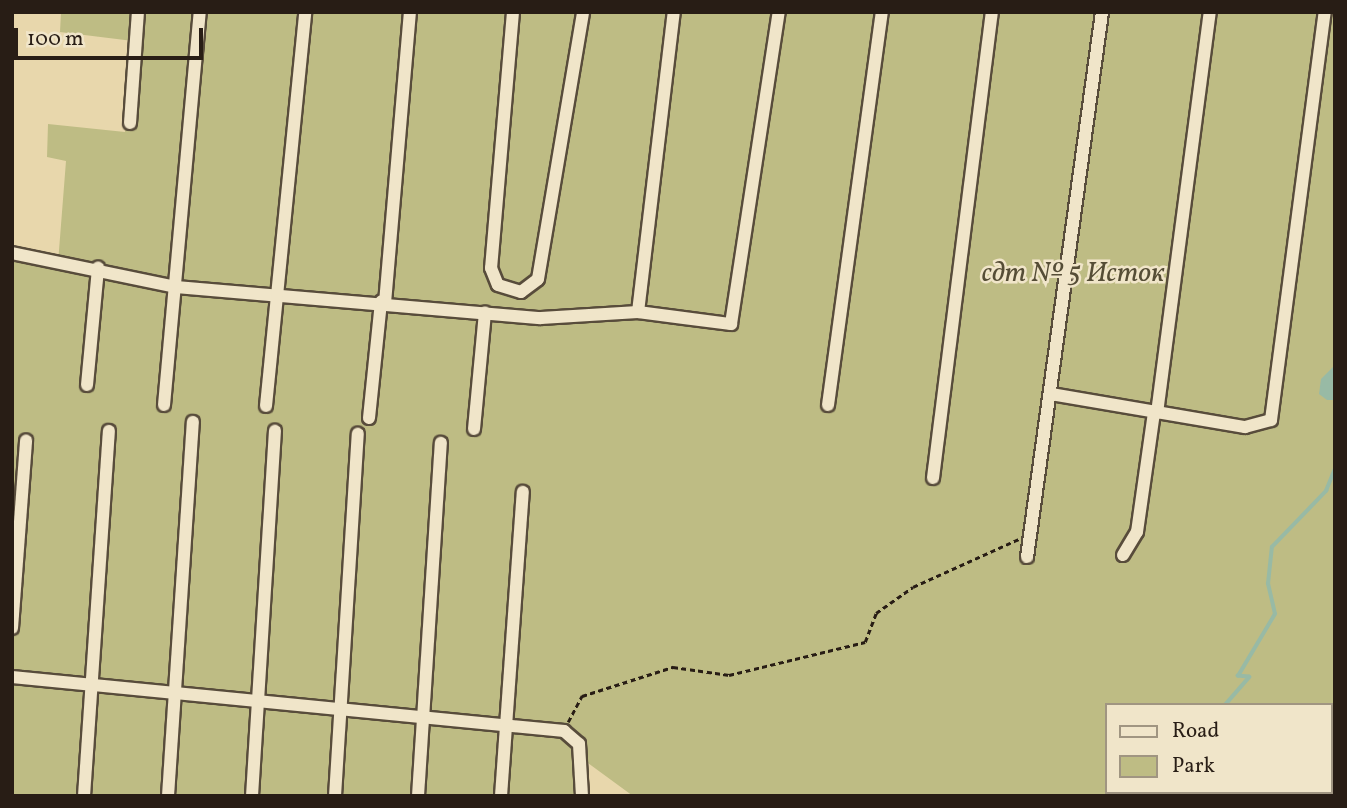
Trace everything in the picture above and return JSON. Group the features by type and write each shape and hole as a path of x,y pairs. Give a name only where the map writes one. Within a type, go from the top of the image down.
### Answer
{"street":[{"path":"130,123 138,12"},
{"path":"164,405 200,12"},
{"path":"265,406 279,293 305,12"},
{"path":"369,418 383,303 410,12"},
{"path":"513,12 491,268 498,285 521,292 538,279 583,12"},
{"path":"638,312 674,12"},
{"path":"12,253 98,268 176,286 541,318 638,312 736,319 779,12"},
{"path":"828,405 882,12"},
{"path":"933,478 992,12"},
{"path":"1027,557 1102,12"},
{"path":"1123,555 1137,532 1156,412 1210,12"},
{"path":"1051,394 1245,427 1265,424 1274,414 1325,12"},
{"path":"87,385 98,268"},
{"path":"474,429 485,313"},
{"path":"168,796 193,422"},
{"path":"84,796 109,431"},
{"path":"252,796 275,431"},
{"path":"335,796 358,434"},
{"path":"12,628 26,441"},
{"path":"418,796 441,443"},
{"path":"501,796 523,492"},
{"path":"12,677 564,731 579,744 582,796"}],"path":[{"path":"564,731 582,696 663,670 729,675 865,642 876,613 914,587 1030,537"}],"green space":[{"name":"сдт № 5 Исток","path":"61,12 1335,12 1335,796 633,796 577,755 577,796 12,796 12,258 58,263 66,161 47,157 48,124 125,132 133,41 60,32"}],"shaded area":[{"path":"1335,365 1335,400 1327,400 1319,394 1321,379"}],"waterway":[{"path":"1227,703 1249,677 1238,676 1275,614 1268,584 1272,547 1326,491 1335,469"}]}
